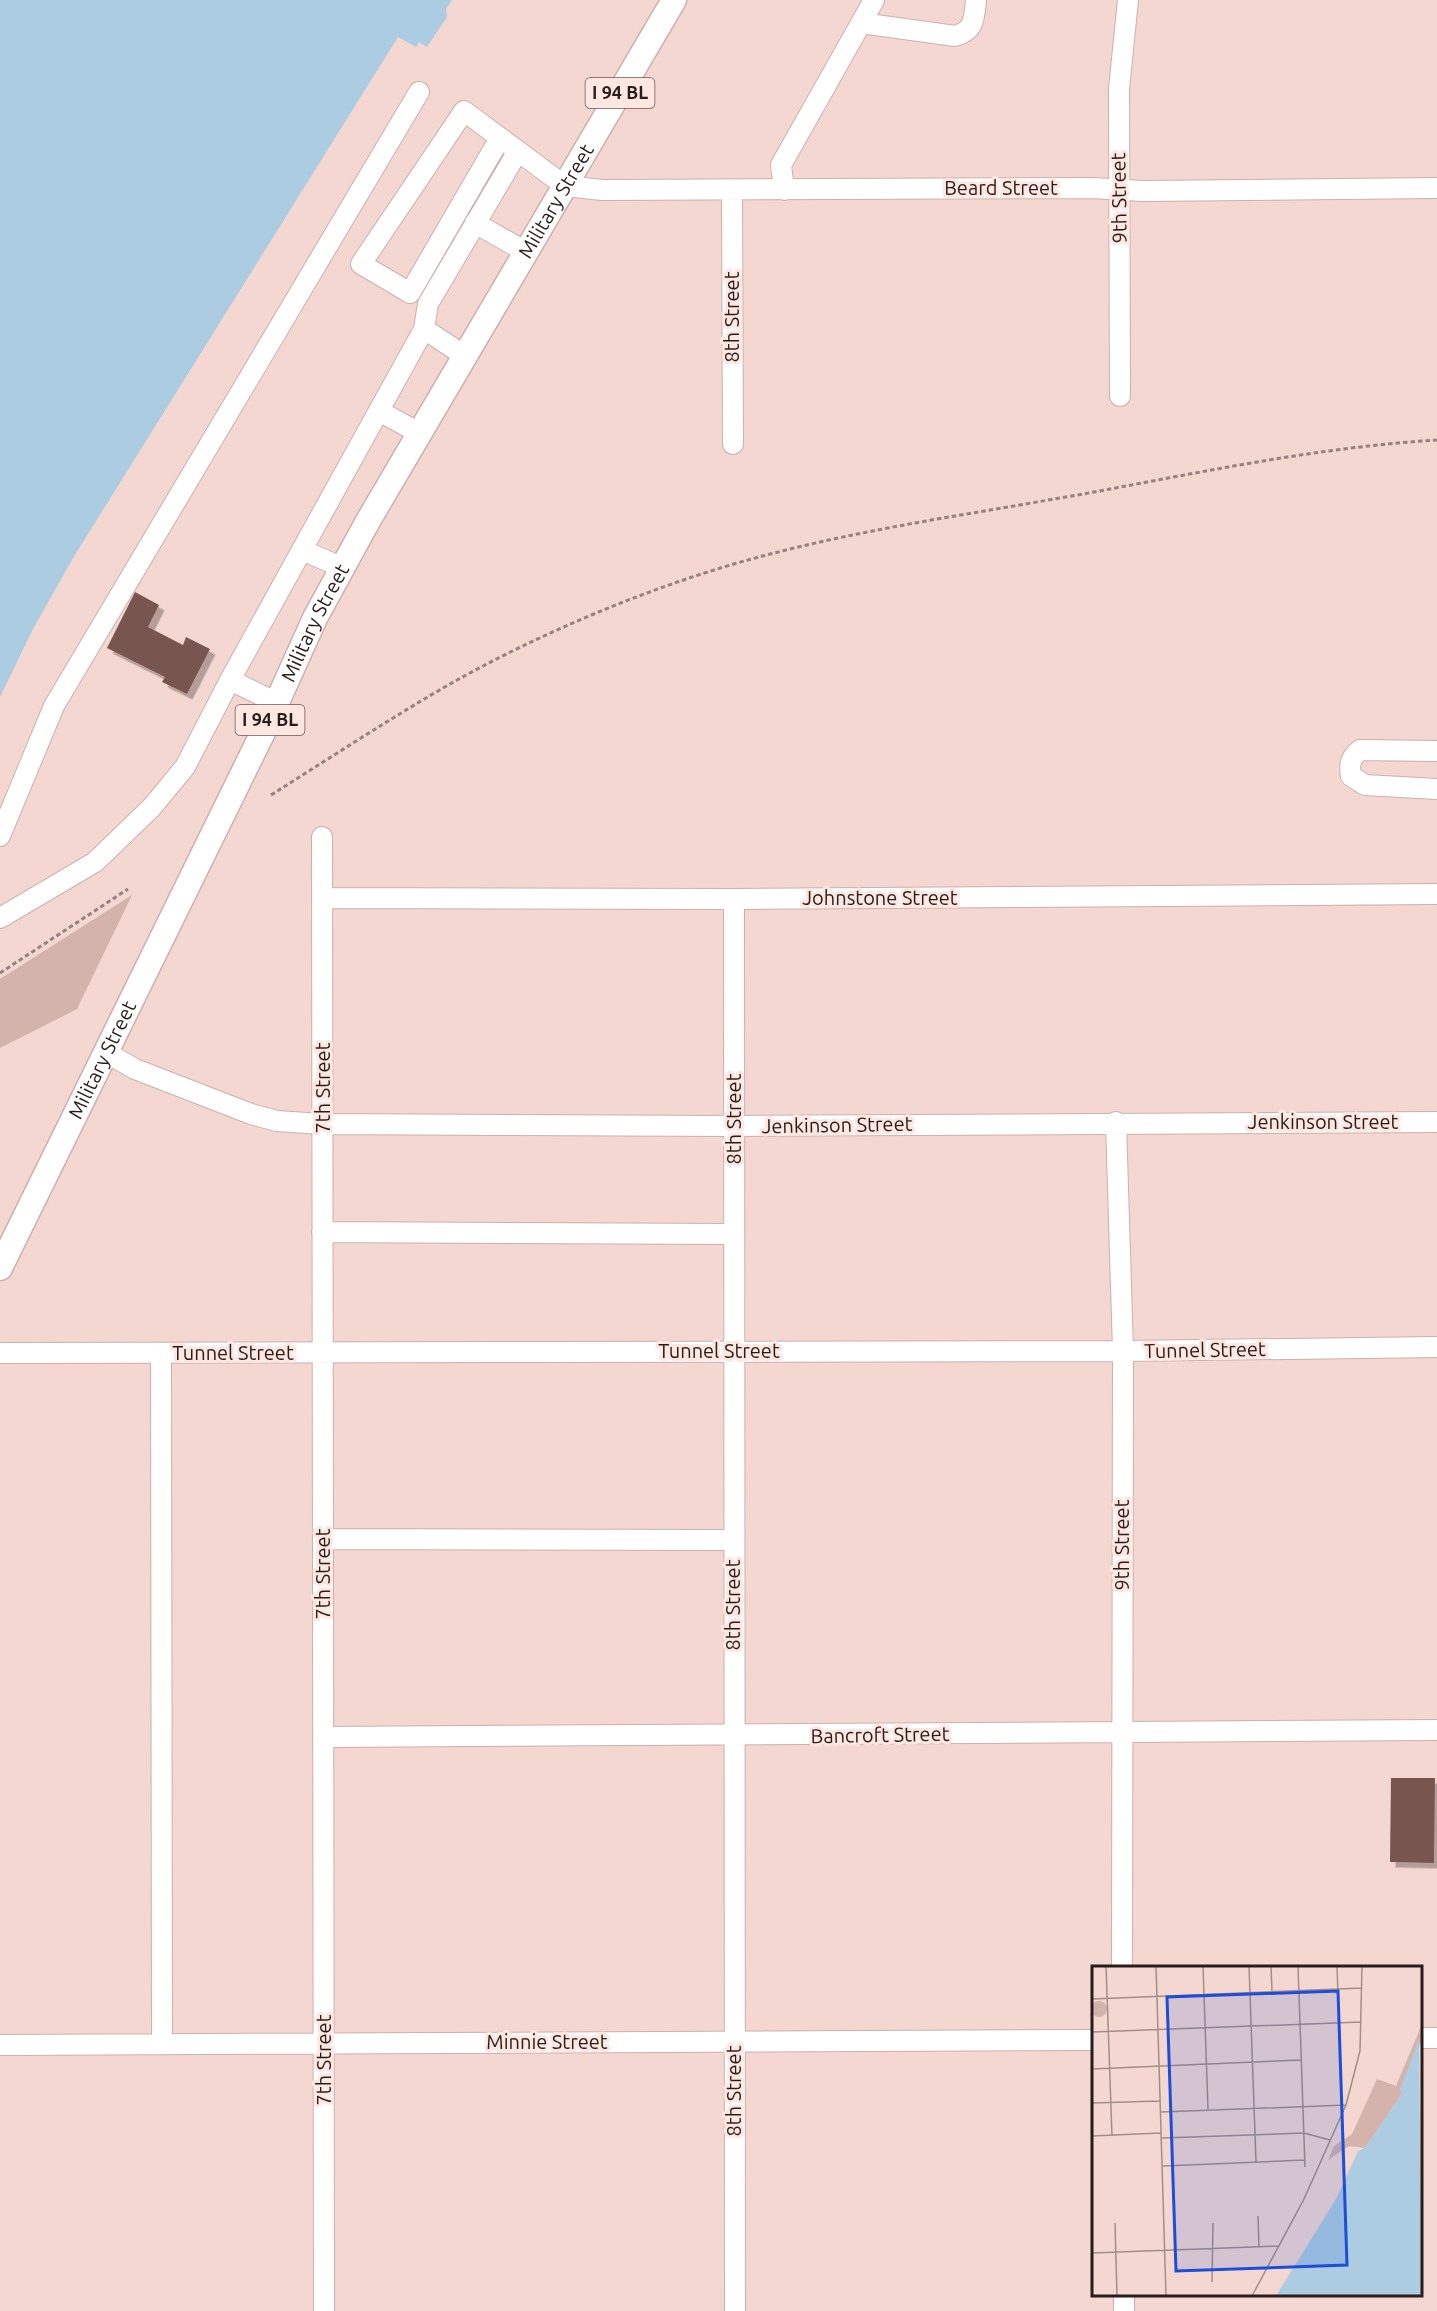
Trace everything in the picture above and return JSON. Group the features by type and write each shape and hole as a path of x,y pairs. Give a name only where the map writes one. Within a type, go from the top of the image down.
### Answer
{"main road":[{"name":"Military Street","path":"0,1268 107,1053 341,567 674,0"}],"street":[{"path":"784,190 781,165 874,0"},
{"path":"861,23 955,36 967,33 974,25 976,0"},
{"name":"9th Street","path":"1120,396 1119,88 1128,0"},
{"path":"0,836 54,706 419,93"},
{"path":"500,138 410,293 361,264 464,111 565,186"},
{"path":"0,918 95,862 152,807 185,767 230,680 424,329 428,304 518,151"},
{"name":"Beard Street","path":"565,186 602,190 1437,188"},
{"name":"8th Street","path":"732,190 732,444"},
{"path":"475,223 526,252"},
{"path":"424,329 465,356"},
{"path":"379,411 419,433"},
{"path":"302,550 341,567"},
{"path":"230,680 277,703"},
{"path":"1437,751 1360,750 1353,756 1350,765 1351,776 1365,785 1437,789"},
{"name":"7th Street","path":"322,837 324,2311"},
{"name":"Johnstone Street","path":"323,898 734,899 1437,894"},
{"name":"8th Street","path":"734,899 735,2311"},
{"name":"Jenkinson Street","path":"107,1053 135,1069 250,1114 277,1121 322,1124 735,1126 1116,1122 1437,1122"},
{"name":"9th Street","path":"1116,1122 1123,1351 1120,1732 1122,1966"},
{"path":"322,1232 734,1234"},
{"name":"Tunnel Street","path":"0,1353 1123,1351 1437,1347"},
{"path":"161,1353 162,2044"},
{"path":"323,1539 733,1540"},
{"name":"Bancroft Street","path":"323,1737 1437,1730"},
{"name":"Minnie Street","path":"0,2045 1092,2040"}],"path":[{"path":"271,795 452,683 515,652 619,605 685,580 760,556 889,529 1254,463 1347,448 1437,440"},
{"path":"0,973 128,889"}],"shaded area":[{"path":"132,895 77,1009 0,1048 0,979"}],"water":[{"path":"0,0 452,0 446,9 447,17 427,47 419,42 416,47 398,37 73,558 33,629 0,697"}],"building":[{"path":"135,592 159,605 148,627 183,645 186,637 210,649 187,694 162,682 165,677 107,648"},
{"path":"1391,1778 1435,1778 1434,1863 1390,1862"}]}
